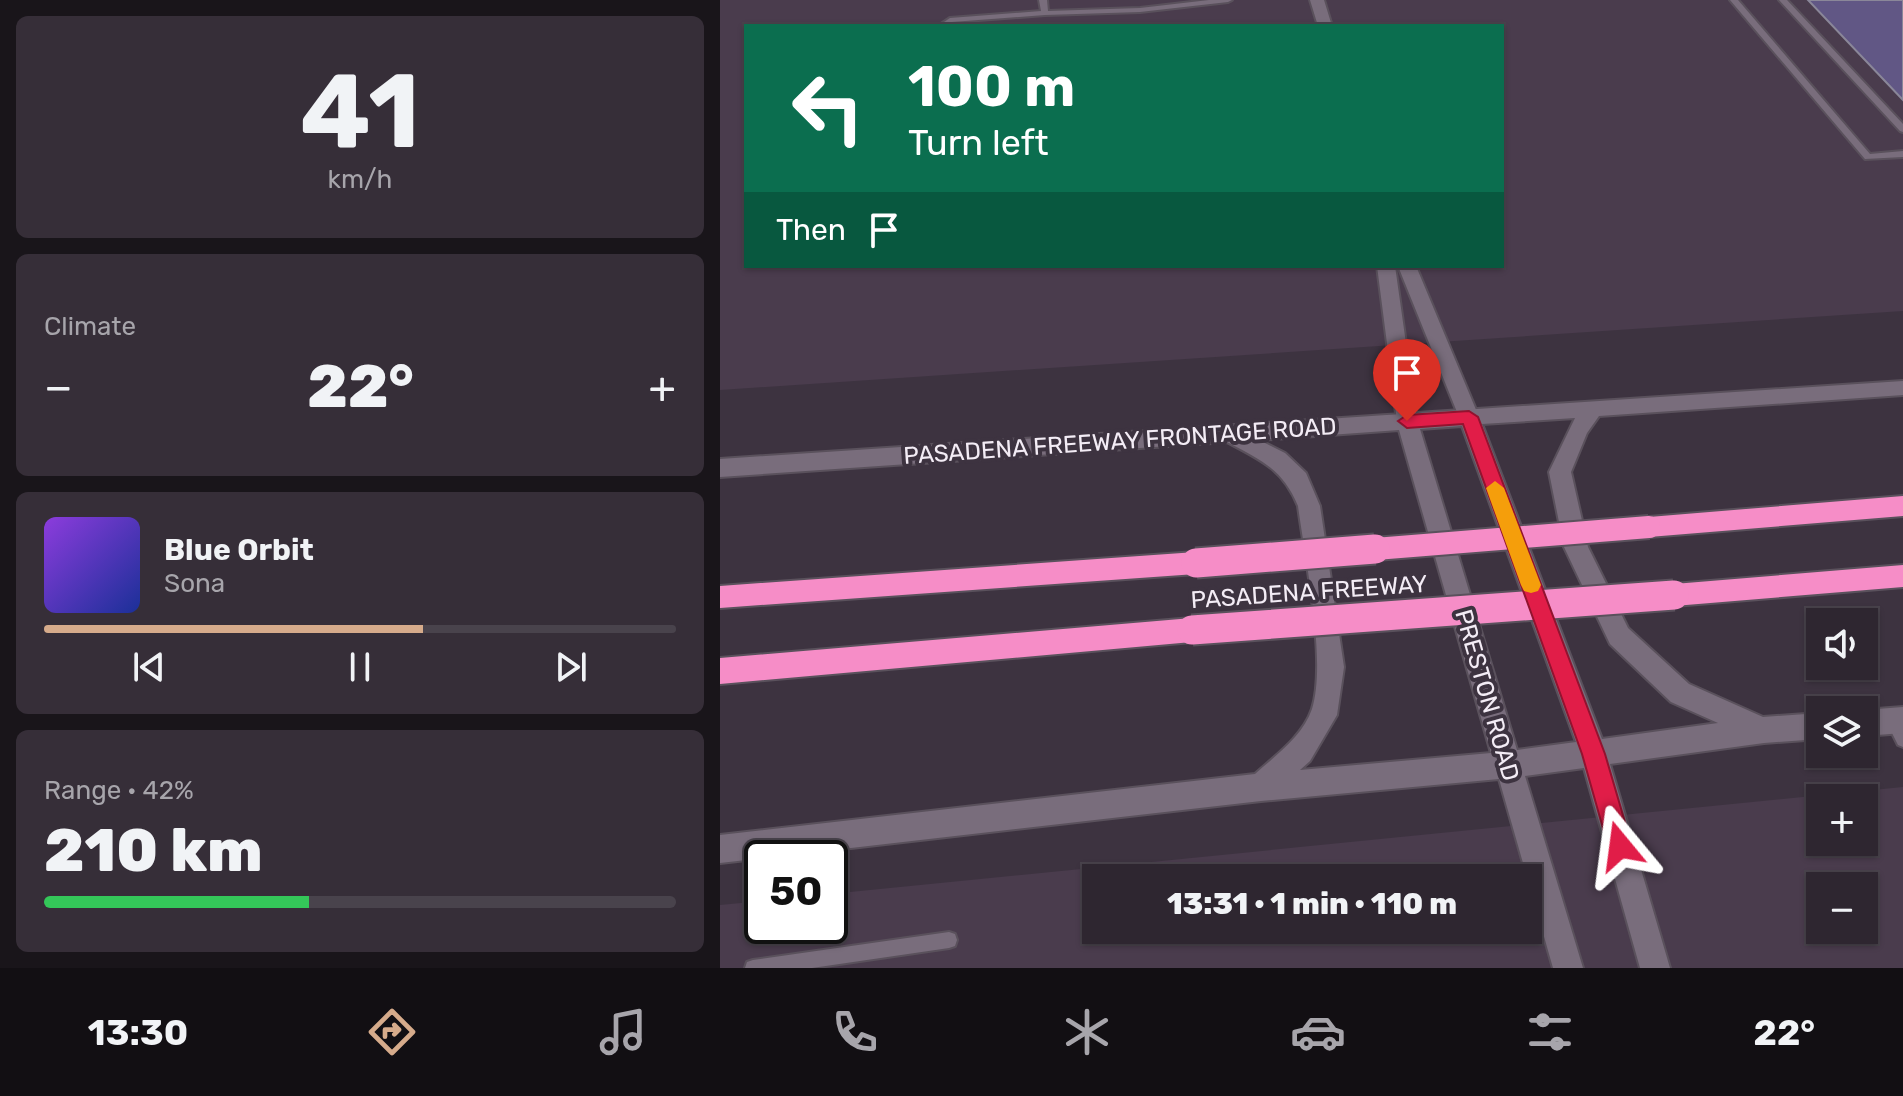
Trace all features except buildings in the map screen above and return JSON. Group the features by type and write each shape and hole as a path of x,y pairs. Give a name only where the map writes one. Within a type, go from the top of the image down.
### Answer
{"highway":[{"name":"PASADENA FREEWAY","path":"720,597 1196,563 1903,506"},
{"name":"PASADENA FREEWAY","path":"720,671 1192,630 1903,576"}],"main road":[{"path":"1317,0 1324,24"},
{"name":"PRESTON ROAD","path":"1386,268 1407,421 1568,968"},
{"path":"1408,268 1469,417 1594,754 1655,968"},
{"name":"PASADENA FREEWAY FRONTAGE ROAD","path":"720,468 1903,388"},
{"path":"1592,410 1578,430 1560,472 1576,547 1619,636 1680,693 1764,730"},
{"path":"1231,434 1277,459 1298,479 1309,506 1331,667 1324,715 1300,752 1261,787"},
{"path":"1878,725 1900,727"},
{"path":"722,856 1261,787 1507,765 1806,727"}],"lane":[{"path":"1043,0 1045,13"},
{"path":"945,24 950,20 1140,10 1228,0"},
{"path":"1734,0 1868,157 1903,154"},
{"path":"1783,0 1903,129"},
{"path":"753,968 949,940"}],"shaded area":[{"path":"720,0 1903,0 1903,311 720,390"},
{"path":"1903,787 1903,968 720,968 720,905 744,903 744,944 848,944 848,892 1082,869 1082,944 1542,944 1542,864 1131,864 1806,797 1806,856 1878,856 1878,789"}],"slow traffic":[{"path":"1495,488 1531,585"}],"route":[{"path":"1407,421 1469,417 1594,754 1620,846"}]}
